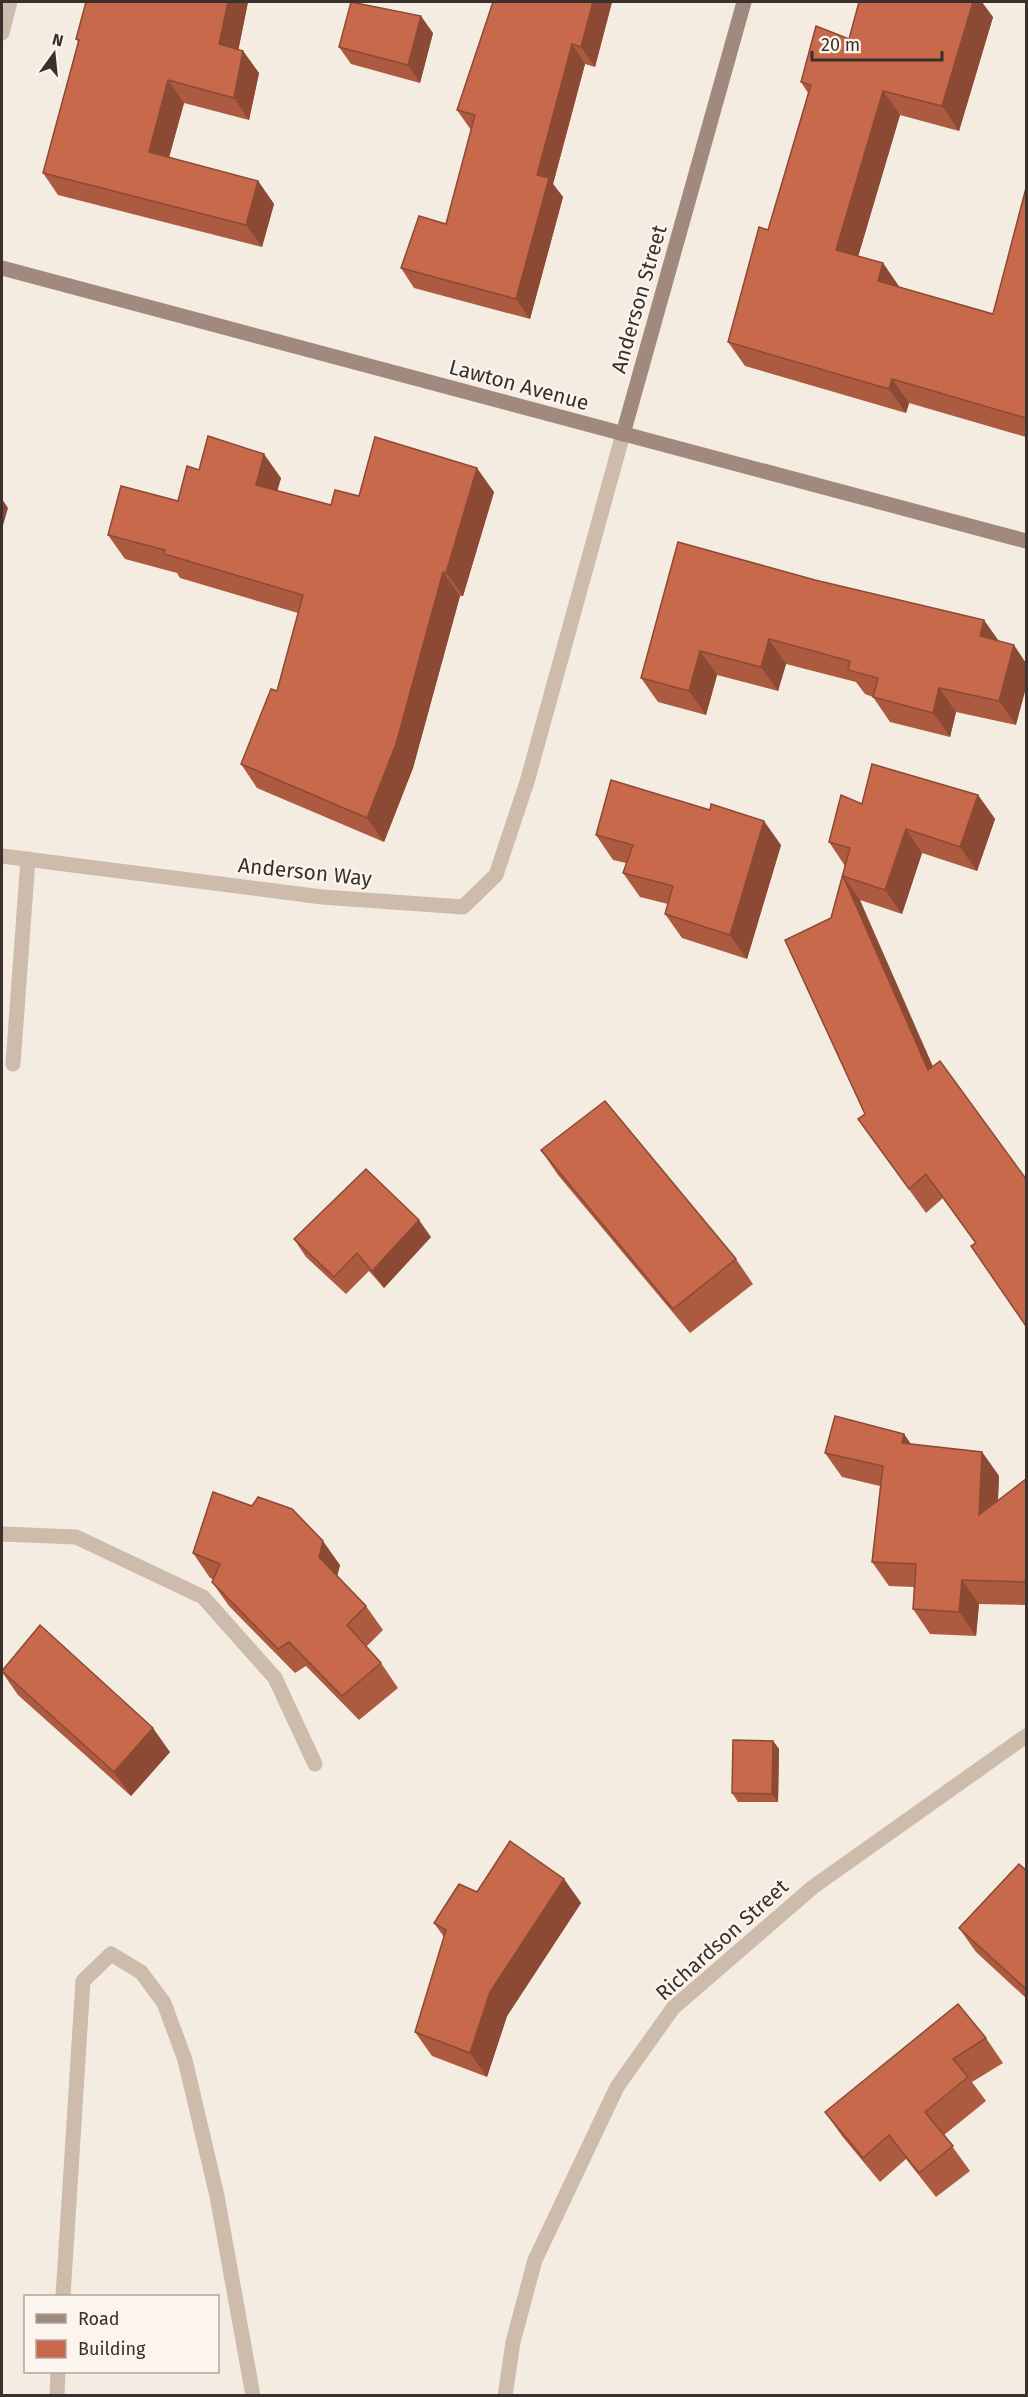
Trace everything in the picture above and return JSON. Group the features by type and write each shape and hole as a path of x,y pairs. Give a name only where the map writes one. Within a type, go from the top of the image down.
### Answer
{"street":[{"path":"2,33 10,2"},
{"name":"Anderson Street","path":"527,782 744,2"},
{"name":"Lawton Avenue","path":"2,268 1026,541"},
{"name":"Anderson Way","path":"2,856 322,897 463,907 496,875 527,782"},
{"path":"13,1064 28,860"},
{"path":"2,1534 76,1536 203,1597 275,1678 315,1764"},
{"name":"Richardson Street","path":"505,2396 513,2342 535,2260 617,2087 673,2008 813,1887 1026,1736"},
{"path":"63,2295 83,1982 111,1954 141,1972 164,2003 185,2060 217,2196 253,2396"},
{"path":"57,2396 58,2373"}],"building":[{"path":"86,2 228,2 219,44 243,51 234,98 168,80 149,152 258,181 246,225 43,173 79,40 76,39"},
{"path":"351,2 421,16 408,65 339,47"},
{"path":"493,2 593,2 581,47 572,44 537,175 549,178 516,299 401,268 419,216 446,224 475,115 457,110"},
{"path":"859,2 973,2 942,106 883,91 836,250 883,263 878,281 993,314 1026,188 1026,418 892,379 889,389 728,342 759,227 768,230 811,85 801,82 816,26 849,39"},
{"path":"208,436 264,454 256,485 331,505 335,490 359,496 375,437 477,468 446,573 443,572 396,744 367,818 241,764 271,689 277,691 303,595 164,554 165,550 108,535 121,486 178,501 187,466 199,470"},
{"path":"678,542 815,580 984,620 980,636 1014,645 999,701 939,688 933,713 873,697 878,678 848,670 850,661 769,639 761,667 700,651 689,691 641,678"},
{"path":"872,764 978,795 960,847 906,829 885,890 843,876 928,1070 940,1061 1026,1179 1026,1326 971,1246 976,1243 926,1174 909,1189 858,1119 865,1114 785,940 831,918 850,848 829,842 841,795 862,804"},
{"path":"611,780 710,810 711,804 764,821 730,935 665,914 673,886 623,873 633,845 596,835"},
{"path":"605,1101 736,1259 673,1309 541,1150"},
{"path":"366,1169 419,1220 372,1271 357,1253 334,1277 294,1239"},
{"path":"835,1416 904,1434 902,1443 982,1452 979,1515 1026,1479 1026,1582 962,1580 959,1612 913,1609 916,1564 872,1562 883,1466 825,1453"},
{"path":"213,1492 252,1506 258,1497 292,1509 323,1541 319,1557 366,1606 347,1625 381,1663 342,1696 289,1642 278,1649 212,1582 220,1564 193,1553"},
{"path":"40,1625 153,1728 114,1772 2,1671"},
{"path":"733,1740 773,1741 772,1794 732,1793"},
{"path":"510,1841 564,1879 490,1992 470,2053 415,2032 446,1930 434,1923 459,1884 477,1892"},
{"path":"1019,1864 1026,1870 1026,1989 959,1928"},
{"path":"958,2004 986,2038 953,2059 968,2077 925,2112 953,2146 919,2173 889,2135 863,2158 825,2112"}]}
